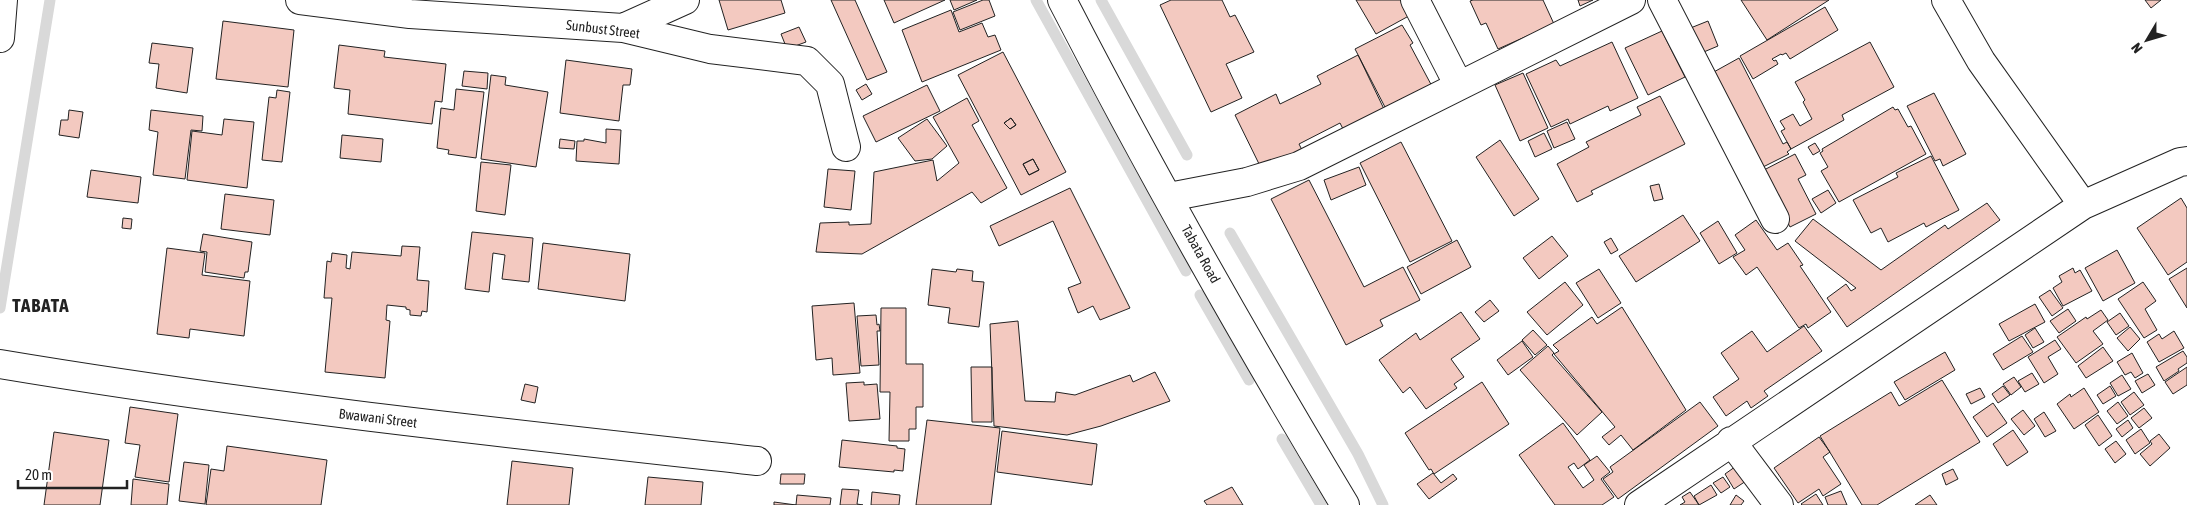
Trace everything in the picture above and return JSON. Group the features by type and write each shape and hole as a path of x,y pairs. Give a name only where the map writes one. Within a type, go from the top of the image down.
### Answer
{"street":[{"path":"0,38 3,0"},
{"name":"Sunbust Street","path":"300,0 410,14 623,28 710,49 808,61 830,84 846,147"},
{"path":"623,28 686,0"},
{"name":"Tabata Road","path":"1062,0 1101,76 1282,398 1345,505"},
{"path":"1415,0 1459,86"},
{"path":"1169,197 1247,182 1298,166 1631,0"},
{"path":"1662,0 1775,219"},
{"path":"1946,0 1981,61 2083,205"},
{"path":"1639,505 1731,441 2083,205 2180,162 2187,162"},
{"name":"Bwawani Street","path":"0,364 258,404 757,461"},
{"path":"1731,441 1779,505"}],"building":[{"path":"719,0 781,0 785,13 728,30"},
{"path":"831,0 855,0 887,72 867,80"},
{"path":"884,0 945,0 894,23"},
{"path":"950,0 977,0 954,10"},
{"path":"983,0 989,0 995,16 960,30 953,12"},
{"path":"1171,0 1222,0 1230,17 1235,15 1254,52 1226,64 1242,98 1211,112 1160,5"},
{"path":"1356,0 1409,0 1416,12 1376,34"},
{"path":"1543,0 1554,24 1498,49 1486,23 1481,25 1470,1"},
{"path":"1578,0 1593,0 1580,6"},
{"path":"1741,0 1829,0 1767,40"},
{"path":"2145,0 2161,0 2151,8"},
{"path":"1825,7 1838,30 1790,59 1786,53 1772,59 1776,60 1778,64 1753,79 1740,56"},
{"path":"951,10 959,32 982,23 988,37 995,35 1001,50 922,82 902,30"},
{"path":"223,21 294,30 288,87 216,79"},
{"path":"1708,21 1718,46 1699,54 1688,29"},
{"path":"1402,25 1413,43 1410,45 1434,90 1386,109 1355,49"},
{"path":"799,27 806,42 787,49 781,34"},
{"path":"1662,31 1685,77 1648,95 1625,48"},
{"path":"1612,42 1638,98 1610,111 1608,106 1570,124 1568,119 1551,127 1526,74 1556,60 1560,66"},
{"path":"1870,42 1894,87 1842,115 1844,120 1791,149 1781,131 1785,129 1780,121 1793,114 1800,126 1812,119 1803,102 1805,100 1795,82"},
{"path":"152,43 193,48 187,93 156,88 159,64 149,63"},
{"path":"339,45 385,51 384,57 446,64 442,102 435,101 432,124 348,114 350,90 334,88"},
{"path":"1003,52 1066,172 1021,195 958,75","holes":["1011,118 1016,125 1010,129 1004,123","1033,159 1039,170 1029,175 1023,164"]},
{"path":"1358,55 1384,109 1343,129 1340,123 1299,144 1302,150 1262,170 1235,115 1276,94 1280,104 1321,84 1317,76"},
{"path":"1739,58 1783,144 1787,142 1791,149 1787,152 1789,154 1761,168 1712,73"},
{"path":"566,60 632,69 630,85 623,85 619,121 560,113"},
{"path":"464,71 488,73 487,89 462,86"},
{"path":"1523,73 1548,128 1520,141 1495,85"},
{"path":"491,75 506,77 505,85 548,92 536,167 481,159"},
{"path":"866,84 872,94 862,100 856,90"},
{"path":"927,85 940,111 876,142 863,116"},
{"path":"456,89 484,92 476,158 448,154 449,150 437,148 441,108 454,110"},
{"path":"277,90 290,92 282,162 262,160 269,97 276,98"},
{"path":"1934,93 1966,154 1943,166 1940,159 1935,161 1907,106"},
{"path":"1660,96 1685,144 1591,191 1593,194 1577,202 1557,164 1589,147 1586,142 1641,115 1637,107"},
{"path":"967,98 979,121 972,125 1007,188 981,203 972,192 862,254 816,252 820,223 849,222 849,225 871,224 874,172 933,160 937,181 959,163 933,117"},
{"path":"1893,107 1895,110 1898,109 1908,127 1911,126 1926,154 1839,202 1821,171 1828,167 1820,153 1823,151 1822,149"},
{"path":"69,110 83,112 79,138 59,135 61,120 68,120"},
{"path":"151,110 203,116 202,131 191,130 185,179 153,175 158,132 149,130"},
{"path":"1011,118 1016,125 1010,129 1004,123"},
{"path":"224,119 254,122 247,188 187,180 192,131 222,135"},
{"path":"927,119 947,146 932,159 915,161 898,138"},
{"path":"1567,122 1575,139 1554,148 1547,131"},
{"path":"606,129 621,130 619,164 576,161 577,141 584,141 584,139 606,143"},
{"path":"1544,133 1552,149 1535,157 1528,141"},
{"path":"342,135 383,139 381,162 340,158"},
{"path":"560,139 575,141 574,149 559,148"},
{"path":"1500,140 1539,199 1514,216 1476,157"},
{"path":"1401,142 1452,241 1410,262 1360,163"},
{"path":"1815,143 1820,151 1813,155 1808,147"},
{"path":"1795,154 1806,175 1798,179 1816,214 1790,227 1762,171"},
{"path":"1931,156 1959,210 1926,227 1924,223 1888,242 1881,228 1871,233 1853,200 1898,177 1896,173"},
{"path":"1033,159 1039,170 1029,175 1023,164"},
{"path":"481,162 511,165 505,215 476,211"},
{"path":"1359,167 1366,185 1331,200 1324,180"},
{"path":"828,169 855,171 851,210 824,207"},
{"path":"91,170 141,177 138,203 87,197"},
{"path":"1309,180 1364,287 1403,267 1420,300 1380,320 1383,326 1346,345 1271,199"},
{"path":"1659,184 1663,199 1654,201 1650,186"},
{"path":"1070,188 1130,308 1100,320 1093,306 1078,313 1068,288 1081,283 1053,221 999,246 990,226"},
{"path":"1828,190 1836,203 1821,213 1812,199"},
{"path":"225,194 274,200 270,235 221,229"},
{"path":"2181,198 2187,208 2187,262 2168,275 2137,228"},
{"path":"1987,203 2000,220 1847,327 1827,298 1846,284 1851,291 1856,288 1795,241 1813,219 1881,270 1945,225 1948,229"},
{"path":"1683,215 1700,241 1636,282 1619,256"},
{"path":"123,218 132,219 131,229 122,228"},
{"path":"1756,220 1777,250 1788,243 1803,265 1800,266 1831,312 1808,328 1806,324 1799,328 1757,267 1746,275 1733,257 1745,250 1735,235"},
{"path":"1718,221 1737,253 1719,264 1700,233"},
{"path":"472,232 533,238 529,282 502,279 505,255 493,253 489,292 465,289"},
{"path":"203,234 252,242 248,272 245,272 244,278 205,272 207,252 200,251"},
{"path":"1552,236 1568,256 1539,279 1523,258"},
{"path":"1611,238 1618,250 1611,254 1604,242"},
{"path":"1457,240 1471,267 1421,294 1407,267"},
{"path":"543,243 630,254 625,301 538,289"},
{"path":"402,246 420,247 417,280 429,281 427,312 422,311 421,316 410,315 410,310 406,309 406,307 387,305 386,320 390,321 385,378 325,372 332,298 324,298 327,261 331,262 332,253 347,255 346,268 350,269 352,252 401,256"},
{"path":"167,248 205,253 202,275 250,281 244,336 190,329 189,338 157,334"},
{"path":"2117,250 2135,283 2103,301 2085,268"},
{"path":"2073,268 2075,273 2080,270 2092,291 2063,306 2053,288 2062,282 2059,276"},
{"path":"2187,268 2187,308 2169,279"},
{"path":"932,269 956,272 957,269 973,271 972,281 984,282 979,327 948,323 950,308 928,305"},
{"path":"1599,269 1621,303 1598,318 1576,283"},
{"path":"1565,282 1583,305 1547,335 1527,312"},
{"path":"2143,282 2156,301 2145,309 2157,330 2144,338 2118,299"},
{"path":"2050,290 2063,308 2052,316 2039,297"},
{"path":"1490,300 1499,311 1484,322 1475,312"},
{"path":"854,303 860,373 833,375 832,358 816,360 812,306"},
{"path":"2035,304 2045,322 2009,341 1999,324"},
{"path":"1622,307 1686,410 1633,450 1621,435 1609,445 1602,437 1615,427 1554,354 1559,351 1553,345 1592,317 1597,324"},
{"path":"881,308 906,308 906,364 923,364 923,407 916,407 916,429 909,429 909,441 889,441 890,392 880,392"},
{"path":"2068,309 2076,321 2059,333 2050,321"},
{"path":"2101,310 2108,320 2093,331 2103,344 2076,363 2057,337 2086,317 2087,319"},
{"path":"1461,312 1480,339 1451,359 1464,377 1454,384 1457,388 1426,409 1410,387 1403,393 1379,360 1416,333 1420,340"},
{"path":"2120,313 2129,326 2116,335 2107,322"},
{"path":"876,315 880,331 877,331 879,365 861,366 857,316"},
{"path":"1018,321 1025,401 1055,402 1056,392 1075,395 1130,375 1133,382 1155,372 1170,401 1101,426 1067,435 994,426 990,324"},
{"path":"1804,326 1822,351 1764,391 1768,396 1751,408 1747,401 1726,416 1713,397 1739,379 1721,353 1752,331 1767,352"},
{"path":"2130,327 2140,339 2128,351 2117,338"},
{"path":"2035,328 2044,342 2033,348 2025,335"},
{"path":"1533,330 1547,345 1535,355 1522,340"},
{"path":"2174,331 2184,348 2159,362 2147,342 2159,334 2162,339"},
{"path":"2022,336 2033,352 2003,370 1993,354"},
{"path":"2055,340 2061,349 2048,357 2058,374 2044,383 2028,357"},
{"path":"1522,341 1533,357 1508,375 1497,360"},
{"path":"1548,346 1554,353 1552,355 1602,412 1577,435 1520,370"},
{"path":"2103,347 2113,361 2086,378 2078,366"},
{"path":"2183,351 2187,357 2187,363 2164,381 2156,367"},
{"path":"1945,352 1955,370 1905,400 1894,382"},
{"path":"2132,353 2143,373 2135,378 2131,372 2125,375 2117,362"},
{"path":"971,367 992,367 992,422 972,422"},
{"path":"2187,367 2187,385 2173,394 2165,382"},
{"path":"2032,373 2039,384 2025,392 2018,381"},
{"path":"2148,374 2155,385 2142,393 2135,381"},
{"path":"2122,375 2131,389 2118,396 2110,383"},
{"path":"2014,377 2021,387 2011,395 2003,384"},
{"path":"1942,380 1980,442 1877,505 1862,505 1820,436 1891,392 1899,406"},
{"path":"864,382 864,385 877,384 880,419 849,421 846,383"},
{"path":"1482,382 1509,424 1434,474 1431,469 1429,470 1405,433"},
{"path":"525,384 538,387 535,403 521,400"},
{"path":"2003,386 2010,395 1998,403 1992,394"},
{"path":"2110,386 2116,396 2103,404 2097,395"},
{"path":"1980,388 1985,397 1971,404 1966,394"},
{"path":"2084,388 2099,412 2074,429 2057,404 2070,394 2071,397"},
{"path":"2134,392 2144,405 2130,415 2121,402"},
{"path":"1700,402 1718,426 1618,499 1603,479 1613,472 1610,467"},
{"path":"2118,402 2128,416 2117,424 2107,411"},
{"path":"1993,403 2007,423 1987,437 1973,417"},
{"path":"130,407 178,414 169,482 135,477 140,445 125,443"},
{"path":"2144,408 2152,418 2139,428 2131,418"},
{"path":"2023,410 2035,426 2024,435 2011,419"},
{"path":"2044,412 2056,431 2045,437 2034,419"},
{"path":"2098,415 2112,436 2099,446 2085,425"},
{"path":"927,420 1000,428 991,505 916,505"},
{"path":"2128,420 2133,428 2122,437 2116,429"},
{"path":"1563,423 1590,460 1578,469 1574,463 1568,467 1583,488 1594,480 1584,465 1597,456 1610,472 1601,479 1614,497 1602,505 1555,505 1519,455"},
{"path":"2141,429 2150,443 2135,454 2126,440"},
{"path":"2013,430 2028,452 2007,466 1993,444"},
{"path":"1002,431 1097,444 1092,485 997,472"},
{"path":"54,432 109,440 100,505 44,505"},
{"path":"2159,434 2170,448 2150,466 2140,454 2152,444 2150,441"},
{"path":"1819,437 1830,452 1823,457 1841,484 1823,496 1819,489 1798,503 1774,468"},
{"path":"842,440 897,446 897,448 905,449 903,471 894,470 894,472 839,467"},
{"path":"2116,441 2126,454 2115,463 2105,449"},
{"path":"227,446 327,460 321,505 206,505 211,469 224,471"},
{"path":"512,461 573,468 569,505 507,505"},
{"path":"184,462 209,465 205,504 179,501"},
{"path":"1739,464 1749,479 1734,489 1725,474"},
{"path":"1953,469 1958,479 1946,485 1942,474"},
{"path":"1433,473 1441,483 1453,474 1457,479 1429,499 1417,484"},
{"path":"781,474 805,474 804,484 780,484"},
{"path":"648,477 703,482 701,505 645,505"},
{"path":"1723,477 1730,487 1721,493 1713,483"},
{"path":"133,479 169,484 167,505 131,505"},
{"path":"1711,485 1717,495 1699,505 1694,496"},
{"path":"1232,487 1243,505 1207,505 1204,501"},
{"path":"842,489 859,490 857,504 863,505 840,505"},
{"path":"1841,491 1847,505 1828,505 1825,497"},
{"path":"872,492 900,495 899,505 871,505"},
{"path":"1690,492 1699,505 1680,505 1685,502 1682,497"},
{"path":"1816,494 1823,505 1801,504"},
{"path":"797,495 831,498 830,505 796,505"},
{"path":"1736,495 1744,501 1741,505 1730,505"},
{"path":"1930,495 1937,505 1915,505"},
{"path":"774,502 796,505 774,505"}],"waterway":[{"path":"0,308 50,0"},
{"path":"1036,0 1186,271"},
{"path":"1101,0 1187,155"},
{"path":"1230,233 1358,454 1383,505"},
{"path":"1200,295 1249,380"},
{"path":"1282,439 1321,505"}],"district":[{"name":"TABATA","path":"41,305"}]}
